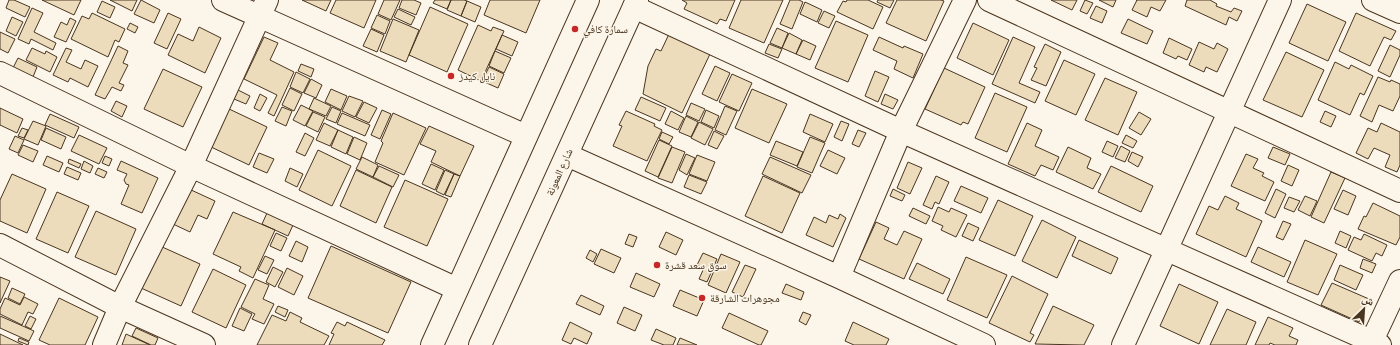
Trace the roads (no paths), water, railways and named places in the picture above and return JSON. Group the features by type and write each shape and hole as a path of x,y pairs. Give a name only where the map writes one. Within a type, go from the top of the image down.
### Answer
{"main road":[{"path":"223,0 264,8 526,136"},
{"path":"432,345 588,0"},
{"path":"839,277 901,131 965,0"},
{"path":"989,0 1400,191"},
{"path":"1123,345 1280,0"},
{"path":"1373,0 1400,12"},
{"path":"636,4 901,131 1167,249 1374,344 1400,281"},
{"name":"شارع المعونة","path":"480,345 636,4"},
{"path":"104,345 120,307 191,166 264,8"},
{"path":"0,73 191,166 457,289"},
{"path":"567,155 839,277 984,345"},
{"path":"0,245 120,307 204,345"}],"place":[{"name":"سمارة كافي","path":"575,29"},
{"name":"نايل كيدز","path":"451,76"},
{"name":"سوق سعد قشرة","path":"657,265"},
{"name":"مجوهرات الشارقة","path":"702,298"}]}
